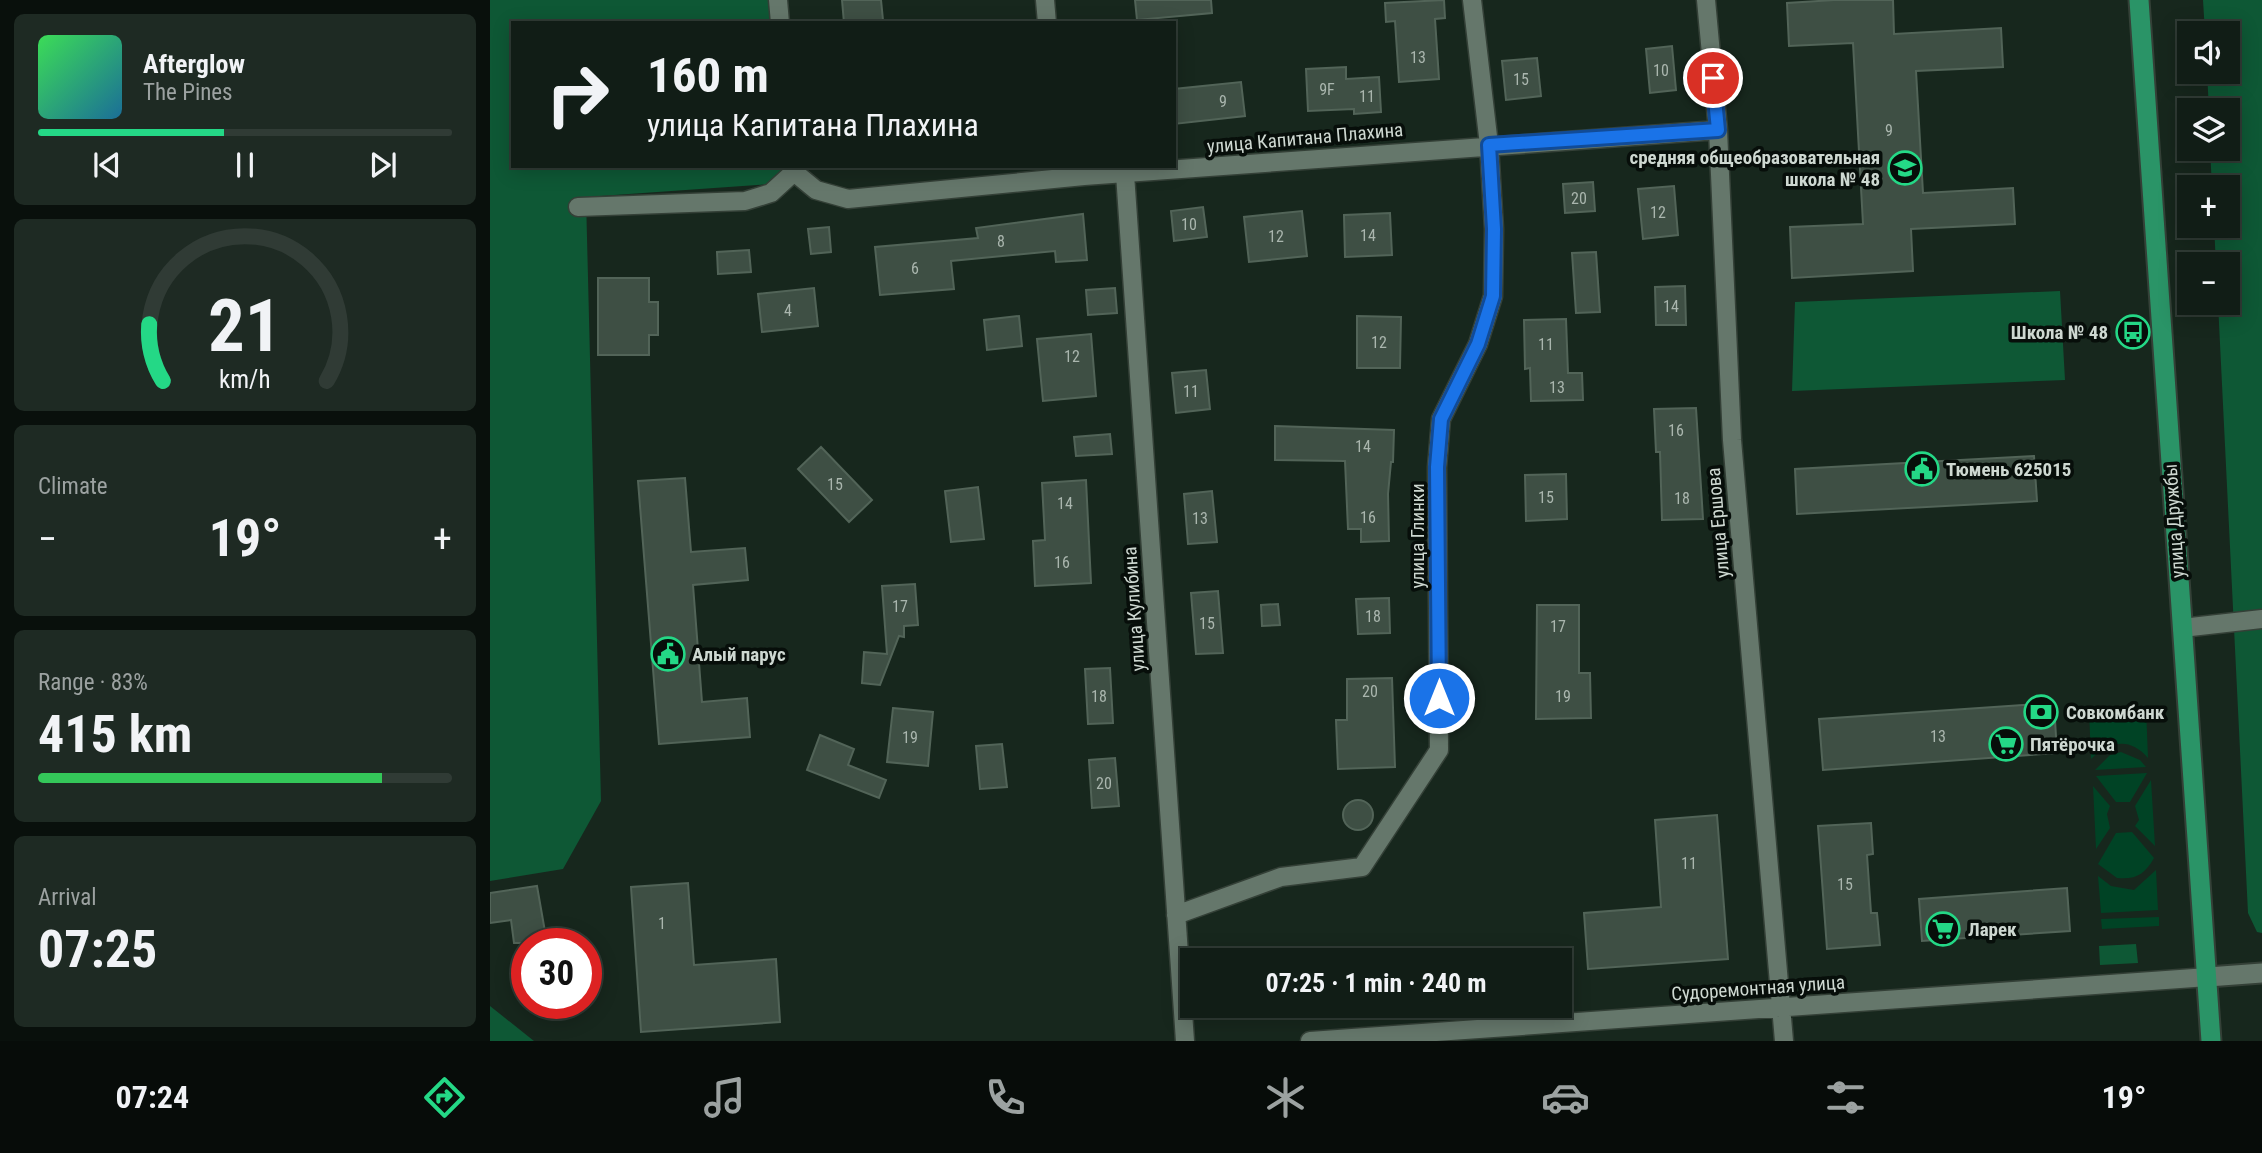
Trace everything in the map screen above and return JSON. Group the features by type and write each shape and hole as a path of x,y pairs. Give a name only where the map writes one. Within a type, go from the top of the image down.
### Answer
{"main road":[{"name":"улица Дружбы","path":"2139,0 2211,1041"}],"street":[{"path":"778,0 780,21"},
{"path":"1045,0 1047,21"},
{"name":"улица Глинки","path":"1176,915 1281,877 1362,867 1439,750 1437,467 1441,419 1478,344 1493,296 1494,229 1489,145 1472,0"},
{"name":"улица Ершова","path":"1706,0 1718,130 1732,440 1784,1041"},
{"name":"улица Капитана Плахина","path":"578,207 744,201 771,193 793,169 816,190 848,199 1081,171 1125,174 1718,130"},
{"name":"улица Кулибина","path":"1125,174 1185,1041"},
{"path":"2182,628 2262,619"},
{"path":"2208,977 2262,973"},
{"name":"Судоремонтная улица","path":"1310,1041 2208,977"}],"green space":[{"path":"490,0 773,0 775,21 511,21 511,168 787,169 771,184 586,197 601,801 563,869 490,881"},
{"path":"2203,0 2262,0 2262,933 2257,932 2248,913 2219,315 2240,315 2240,252 2215,252 2215,238 2240,238 2240,175 2211,175 2211,161 2240,161 2240,98 2208,98 2208,84 2240,84 2240,21 2204,21"},
{"path":"2060,291 2065,380 1792,391 1795,302"},
{"path":"2146,707 2148,758 2134,747 2120,744 2105,748 2091,759 2089,710"},
{"path":"2121,752 2140,760 2146,767 2095,770 2110,755"},
{"path":"2147,773 2130,802 2116,802 2096,776"},
{"path":"2151,780 2155,846 2135,826 2139,820 2135,806"},
{"path":"2093,786 2110,806 2107,814 2110,828 2096,849"},
{"path":"2132,832 2154,858 2139,875 2117,878 2098,864 2116,833"},
{"path":"2156,870 2158,910 2101,913 2098,876 2111,886 2134,890"},
{"path":"2159,917 2159,926 2102,929 2101,919"},
{"path":"2136,944 2138,963 2100,965 2099,946"},
{"path":"490,1006 534,1041 490,1041"}],"building":[{"path":"842,0 881,0 883,20 844,21"},
{"path":"1135,0 1211,0 1212,13 1137,20"},
{"path":"1444,0 1445,18 1435,19 1439,79 1399,82 1395,21 1386,22 1385,3"},
{"path":"1893,0 1894,34 2001,28 2003,67 1916,71 1923,193 2013,188 2015,224 1911,229 1913,271 1792,278 1790,227 1863,224 1853,43 1789,46 1787,3"},
{"path":"1672,46 1676,90 1650,93 1646,49"},
{"path":"1537,58 1541,96 1506,100 1502,61"},
{"path":"1346,67 1346,79 1379,77 1381,112 1354,114 1354,109 1308,111 1306,69"},
{"path":"1241,82 1245,116 1176,124 1176,89"},
{"path":"1593,182 1595,211 1565,213 1563,184"},
{"path":"1674,186 1678,235 1643,239 1638,189"},
{"path":"1203,207 1207,237 1174,241 1171,211"},
{"path":"1302,211 1307,256 1249,262 1244,217"},
{"path":"1390,213 1392,255 1345,257 1344,215"},
{"path":"1083,214 1087,260 1056,262 1055,251 951,261 954,289 880,295 875,247 978,238 976,228"},
{"path":"829,227 831,252 811,254 808,229"},
{"path":"749,250 751,272 718,274 717,252"},
{"path":"1596,252 1600,312 1576,313 1572,253"},
{"path":"598,278 649,278 649,302 658,302 658,335 649,335 649,355 598,355"},
{"path":"1685,286 1686,325 1656,325 1655,287"},
{"path":"814,288 818,326 762,332 758,294"},
{"path":"1115,288 1117,313 1088,315 1086,290"},
{"path":"1019,316 1022,346 987,350 984,320"},
{"path":"1357,316 1401,317 1400,368 1357,368"},
{"path":"1566,319 1568,373 1582,373 1583,400 1531,401 1530,368 1525,369 1524,320"},
{"path":"1091,334 1096,396 1043,401 1037,339"},
{"path":"1206,370 1210,409 1176,413 1172,373"},
{"path":"1696,408 1703,519 1662,520 1660,452 1656,452 1654,409"},
{"path":"1275,426 1394,430 1388,494 1389,541 1361,542 1361,529 1348,529 1345,461 1275,460"},
{"path":"1110,434 1112,454 1076,456 1074,437"},
{"path":"821,447 872,500 849,522 798,469"},
{"path":"2034,456 2037,501 1797,514 1795,469"},
{"path":"1566,474 1567,519 1526,521 1525,475"},
{"path":"685,478 691,552 745,548 748,580 693,585 702,702 747,698 750,737 659,744 638,481"},
{"path":"1086,480 1091,583 1035,586 1033,541 1045,540 1042,483"},
{"path":"978,487 984,539 951,542 945,491"},
{"path":"1212,491 1217,542 1188,544 1184,494"},
{"path":"915,584 918,625 904,626 904,637 899,636 880,685 862,683 864,652 887,654 882,586"},
{"path":"1218,591 1223,653 1196,654 1191,593"},
{"path":"1389,598 1390,633 1358,634 1356,599"},
{"path":"1278,604 1280,625 1262,626 1261,605"},
{"path":"1537,605 1579,605 1579,673 1590,673 1591,718 1536,719"},
{"path":"1110,668 1113,723 1088,724 1085,669"},
{"path":"1392,678 1395,767 1338,769 1336,720 1347,720 1347,679"},
{"path":"2054,703 2057,753 1823,770 1819,719"},
{"path":"893,708 933,712 928,766 887,762"},
{"path":"820,735 854,749 848,765 886,780 879,798 807,770"},
{"path":"1002,744 1007,787 980,789 976,746"},
{"path":"1115,758 1119,806 1092,808 1089,760"},
{"path":"1358,800 1369,804 1373,815 1369,826 1358,830 1347,826 1343,815 1347,804"},
{"path":"1717,815 1728,959 1588,969 1584,913 1661,907 1655,820"},
{"path":"1871,823 1873,854 1867,855 1871,913 1877,913 1880,945 1827,949 1818,826"},
{"path":"688,883 694,965 776,959 780,1022 641,1032 631,887"},
{"path":"537,886 544,928 512,928 511,920 490,923 490,893"},
{"path":"2067,888 2070,931 1922,941 1919,899"}],"place":[{"name":"средняя общеобразовательная школа № 48","path":"1905,168"},
{"name":"Школа № 48","path":"2133,332"},
{"name":"Тюмень 625015","path":"1922,469"},
{"name":"Алый парус","path":"668,654"},
{"name":"Совкомбанк","path":"2041,712"},
{"name":"Пятёрочка","path":"2006,744"},
{"name":"Ларек","path":"1943,929"}],"route":[{"path":"1439,698 1437,467 1441,419 1478,344 1493,296 1494,229 1489,145 1718,130 1713,78"}]}
